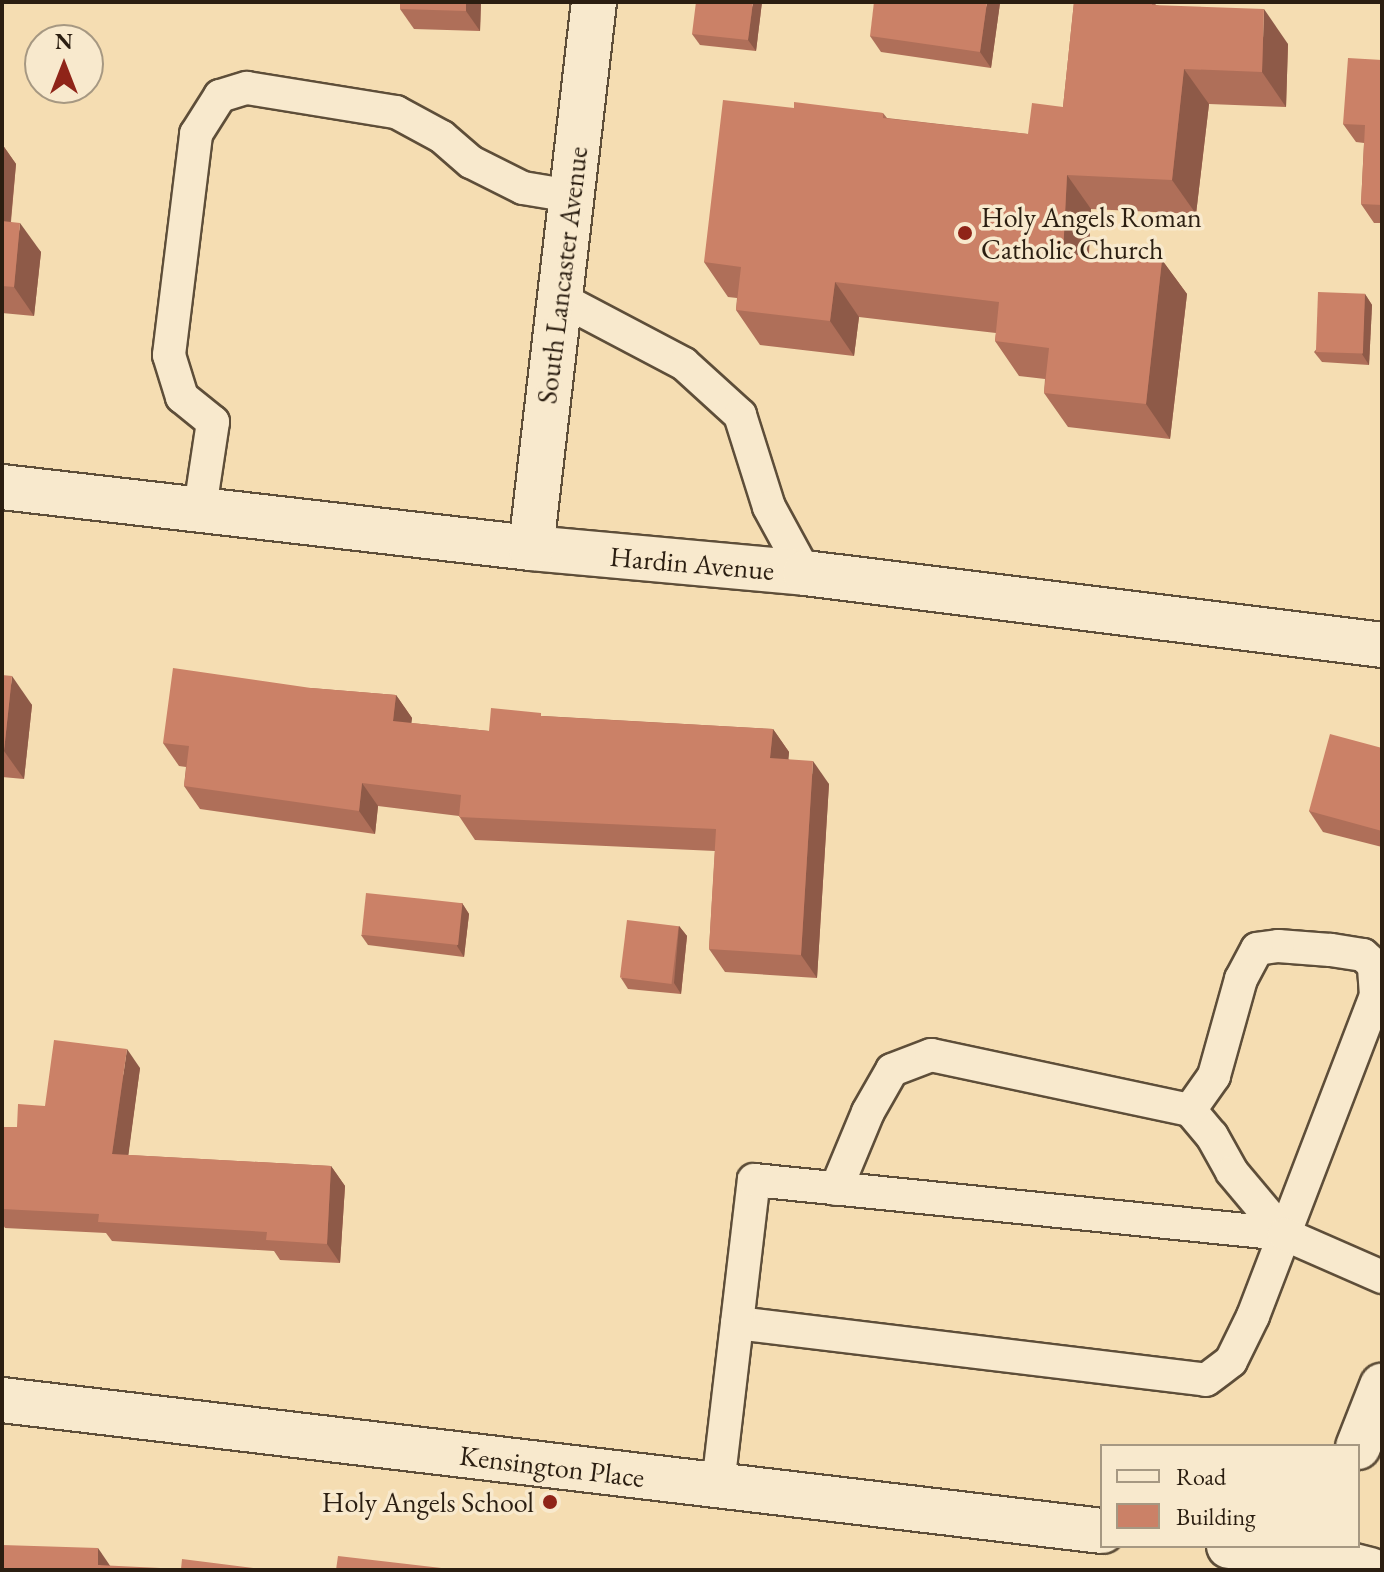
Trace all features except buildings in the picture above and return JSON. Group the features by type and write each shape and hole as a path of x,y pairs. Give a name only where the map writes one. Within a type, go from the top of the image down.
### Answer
{"street":[{"name":"South Lancaster Avenue","path":"531,548 594,2"},
{"name":"Hardin Avenue","path":"2,487 531,548 805,573 1382,645"},
{"path":"1359,1444 1382,1386"},
{"name":"Kensington Place","path":"2,1400 1100,1531"},
{"path":"1245,1548 1315,1557 1370,1570"}],"lane":[{"path":"200,508 213,422 182,397 169,355 196,134 220,96 247,88 396,112 442,137 471,162 523,188 571,196"},
{"path":"559,298 684,364 740,415 769,507 805,573"},
{"path":"737,1323 1206,1380 1231,1361 1253,1316 1376,996 1374,965 1363,955 1330,950 1278,946 1257,949 1241,979 1214,1076 1190,1110"},
{"path":"836,1189 868,1112 892,1070 931,1055 1190,1110 1212,1136 1232,1172 1284,1234"},
{"path":"718,1485 754,1180 1284,1234 1382,1277"}],"place":[{"name":"Holy Angels Roman Catholic Church","path":"965,233"},
{"name":"Holy Angels School","path":"550,1502"}]}
